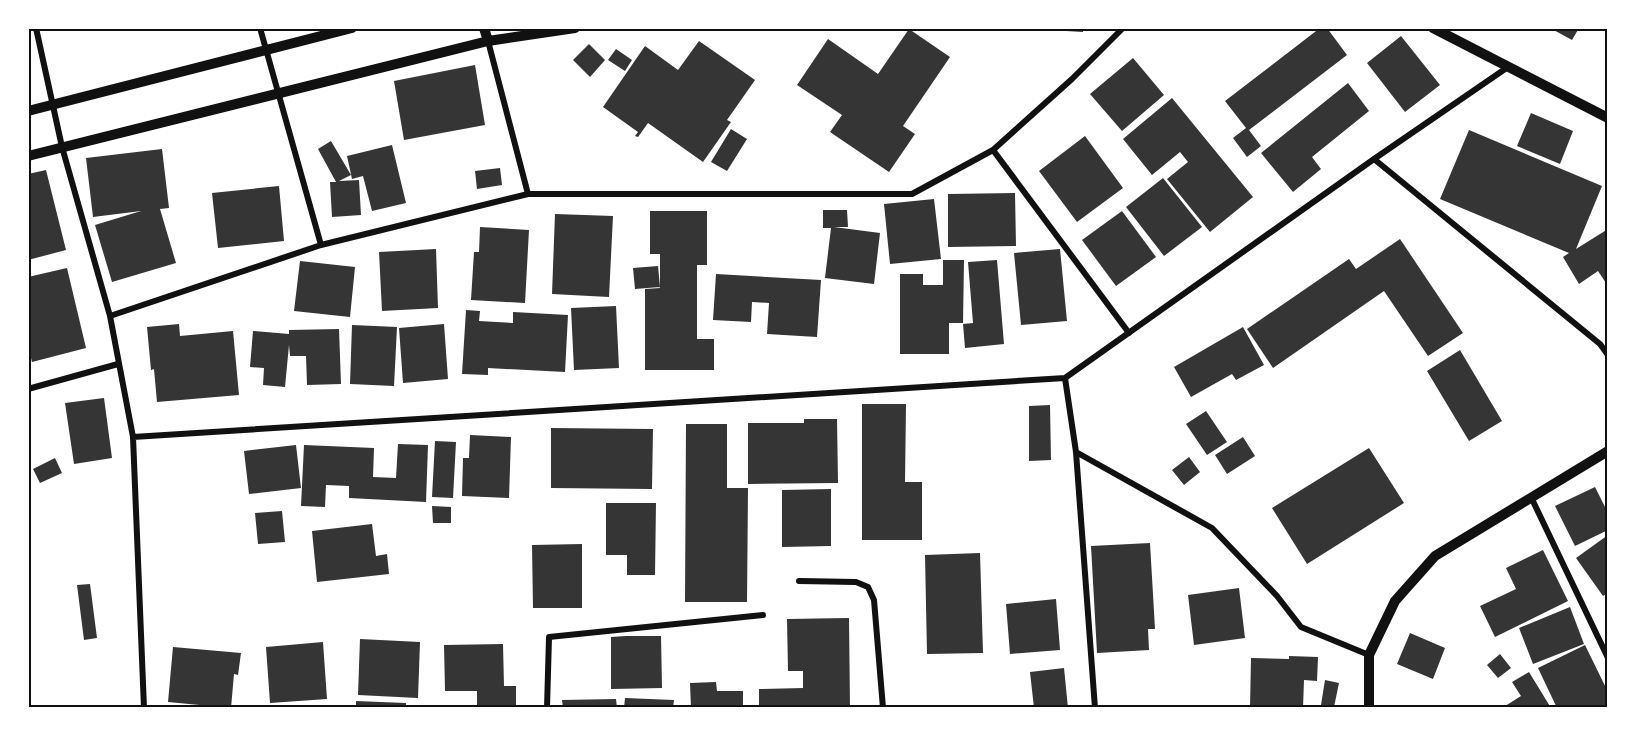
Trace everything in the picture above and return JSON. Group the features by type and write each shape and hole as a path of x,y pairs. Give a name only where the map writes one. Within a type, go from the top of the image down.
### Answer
{"street":[{"path":"36,28 62,147 110,316 133,437 144,708"},
{"path":"260,28 321,245"},
{"path":"28,111 352,28"},
{"path":"484,28 528,194"},
{"path":"28,156 280,95 488,41 575,28"},
{"path":"110,316 321,245 528,194 912,195 993,150 1072,79 1123,28"},
{"path":"1433,28 1608,118"},
{"path":"133,437 1065,378 1509,66"},
{"path":"993,150 1129,333"},
{"path":"1374,159 1600,344 1608,355"},
{"path":"28,388 118,364"},
{"path":"1065,378 1076,452 1095,708"},
{"path":"1369,708 1369,655 1395,600 1435,556 1608,450"},
{"path":"1076,452 1212,528 1277,596 1301,627 1369,655"},
{"path":"1531,497 1608,658"},
{"path":"799,581 856,582 868,587 874,600 883,708"},
{"path":"547,708 549,637 763,615"}],"building":[{"path":"1049,28 1083,28 1083,32 1049,30"},
{"path":"1320,28 1327,28 1347,55 1249,130 1261,146 1247,157 1233,138 1246,128 1225,101"},
{"path":"1550,28 1579,28 1572,40"},
{"path":"909,29 950,57 903,126 915,134 889,172 830,132 842,115 797,85 828,39 878,74"},
{"path":"1401,36 1440,85 1405,112 1367,63"},
{"path":"699,41 755,80 727,120 731,122 703,162 648,123 638,137 635,136 638,132 603,107 645,46 678,70"},
{"path":"589,44 605,60 590,77 573,60"},
{"path":"616,49 632,60 625,71 608,60"},
{"path":"1133,58 1164,95 1122,131 1090,94"},
{"path":"475,65 485,125 404,140 394,81"},
{"path":"1348,83 1369,111 1312,157 1321,169 1293,192 1261,153"},
{"path":"1172,98 1253,197 1210,232 1167,179 1188,162 1180,152 1152,175 1123,139"},
{"path":"1531,113 1573,131 1560,164 1517,146"},
{"path":"731,129 747,139 727,171 711,162"},
{"path":"1469,130 1602,186 1576,249 1608,229 1608,286 1598,271 1579,284 1563,257 1569,253 1440,199"},
{"path":"1085,136 1123,188 1077,222 1039,171"},
{"path":"331,141 351,175 339,181 359,180 361,215 332,217 330,182 336,182 318,149"},
{"path":"392,145 406,203 372,211 363,176 352,179 347,156"},
{"path":"162,149 169,208 160,209 176,263 112,282 95,225 141,211 93,217 86,158"},
{"path":"500,168 502,185 477,189 475,171"},
{"path":"46,170 66,250 28,260 28,174"},
{"path":"1163,178 1202,227 1164,256 1126,207"},
{"path":"279,186 284,241 218,248 212,193"},
{"path":"1015,193 1016,246 948,247 948,194"},
{"path":"934,199 941,259 890,264 884,204"},
{"path":"823,210 847,210 848,227 834,227 880,233 874,284 825,278 831,228 823,228"},
{"path":"650,211 707,211 707,265 697,265 697,339 714,339 714,370 645,370 645,289 660,288 660,254 650,254"},
{"path":"1122,211 1156,257 1116,286 1082,240"},
{"path":"555,214 613,216 609,297 552,294"},
{"path":"480,227 529,230 525,303 471,300 474,252 479,252"},
{"path":"1400,239 1463,333 1428,356 1384,291 1273,368 1247,329 1349,259 1356,269"},
{"path":"436,249 438,308 382,311 379,252"},
{"path":"1060,249 1067,321 1021,325 1014,253"},
{"path":"943,260 964,260 963,323 949,323 949,354 900,354 900,274 923,274 923,285 943,285"},
{"path":"997,260 1004,344 965,348 963,324 973,323 968,262"},
{"path":"300,261 355,267 350,317 294,311"},
{"path":"658,266 660,287 635,289 633,268"},
{"path":"67,268 86,348 32,362 28,346 28,277"},
{"path":"716,274 821,280 817,337 767,334 769,303 752,302 751,322 713,320"},
{"path":"616,306 619,368 574,370 571,308"},
{"path":"466,310 480,311 479,321 513,323 513,312 568,315 565,372 488,368 488,375 462,374"},
{"path":"179,324 180,336 233,331 239,395 157,402 147,327"},
{"path":"444,324 448,379 403,383 399,328"},
{"path":"352,325 397,327 394,386 350,384"},
{"path":"1243,327 1264,365 1236,380 1232,374 1191,397 1174,367"},
{"path":"339,329 341,384 307,385 306,356 290,356 289,345 285,387 263,385 264,368 250,367 253,331 289,334 289,330"},
{"path":"1460,350 1502,421 1469,441 1427,371"},
{"path":"104,398 112,458 74,464 65,403"},
{"path":"862,404 906,404 905,482 922,482 922,540 862,540"},
{"path":"1050,405 1051,460 1029,461 1029,406"},
{"path":"1206,411 1227,442 1207,455 1186,424"},
{"path":"804,419 837,419 838,483 748,484 748,423 804,423"},
{"path":"686,424 727,424 727,488 748,488 747,602 685,602"},
{"path":"551,428 653,429 652,489 551,488"},
{"path":"470,435 511,437 509,498 462,496 463,458 469,458"},
{"path":"1243,437 1255,456 1227,474 1215,455"},
{"path":"435,441 456,442 453,498 432,497"},
{"path":"398,444 428,445 426,502 349,498 349,486 326,485 325,507 301,506 304,445 374,448 373,477 396,478"},
{"path":"296,445 301,488 249,494 244,451"},
{"path":"1369,448 1404,503 1307,564 1272,508"},
{"path":"1189,457 1200,472 1184,485 1172,470"},
{"path":"55,458 62,473 40,483 33,469"},
{"path":"1595,487 1608,513 1608,530 1575,546 1555,506"},
{"path":"831,489 831,546 782,547 782,490"},
{"path":"606,503 656,503 655,575 627,575 627,555 606,555"},
{"path":"432,506 451,507 451,523 433,523"},
{"path":"282,511 285,542 258,544 255,513"},
{"path":"372,524 376,556 387,554 389,574 317,582 312,531"},
{"path":"1608,535 1608,593 1603,596 1576,558"},
{"path":"1150,543 1155,629 1148,629 1149,650 1097,653 1091,546"},
{"path":"582,544 582,608 533,608 532,545"},
{"path":"1543,550 1568,601 1495,637 1480,606 1516,589 1506,568"},
{"path":"980,553 983,653 927,654 925,555"},
{"path":"90,584 97,638 84,640 77,585"},
{"path":"1239,588 1245,638 1194,645 1188,595"},
{"path":"1056,599 1060,650 1010,654 1006,604"},
{"path":"1570,607 1584,644 1533,664 1519,628"},
{"path":"849,618 850,708 759,708 759,689 803,688 803,671 788,671 787,619"},
{"path":"1410,633 1445,648 1433,679 1397,664"},
{"path":"661,636 662,688 611,689 611,637"},
{"path":"360,639 420,642 418,698 358,695"},
{"path":"323,642 327,699 270,703 266,647"},
{"path":"503,644 504,686 516,686 516,708 477,708 477,691 445,691 444,645"},
{"path":"1585,645 1608,692 1608,708 1557,708 1538,668"},
{"path":"173,647 241,653 238,675 234,674 231,708 168,702"},
{"path":"1500,654 1511,668 1498,678 1487,665"},
{"path":"1289,656 1318,657 1317,681 1304,680 1303,708 1250,708 1251,658 1289,659"},
{"path":"1064,668 1068,708 1034,708 1030,672"},
{"path":"1529,672 1551,708 1502,708 1521,696 1512,682"},
{"path":"1325,680 1339,683 1334,707 1321,705"},
{"path":"716,682 717,691 743,691 743,708 691,708 690,683"},
{"path":"625,698 674,700 673,708 624,708"},
{"path":"616,699 617,708 563,708 562,700"},
{"path":"356,701 406,703 406,708 356,708"}]}
